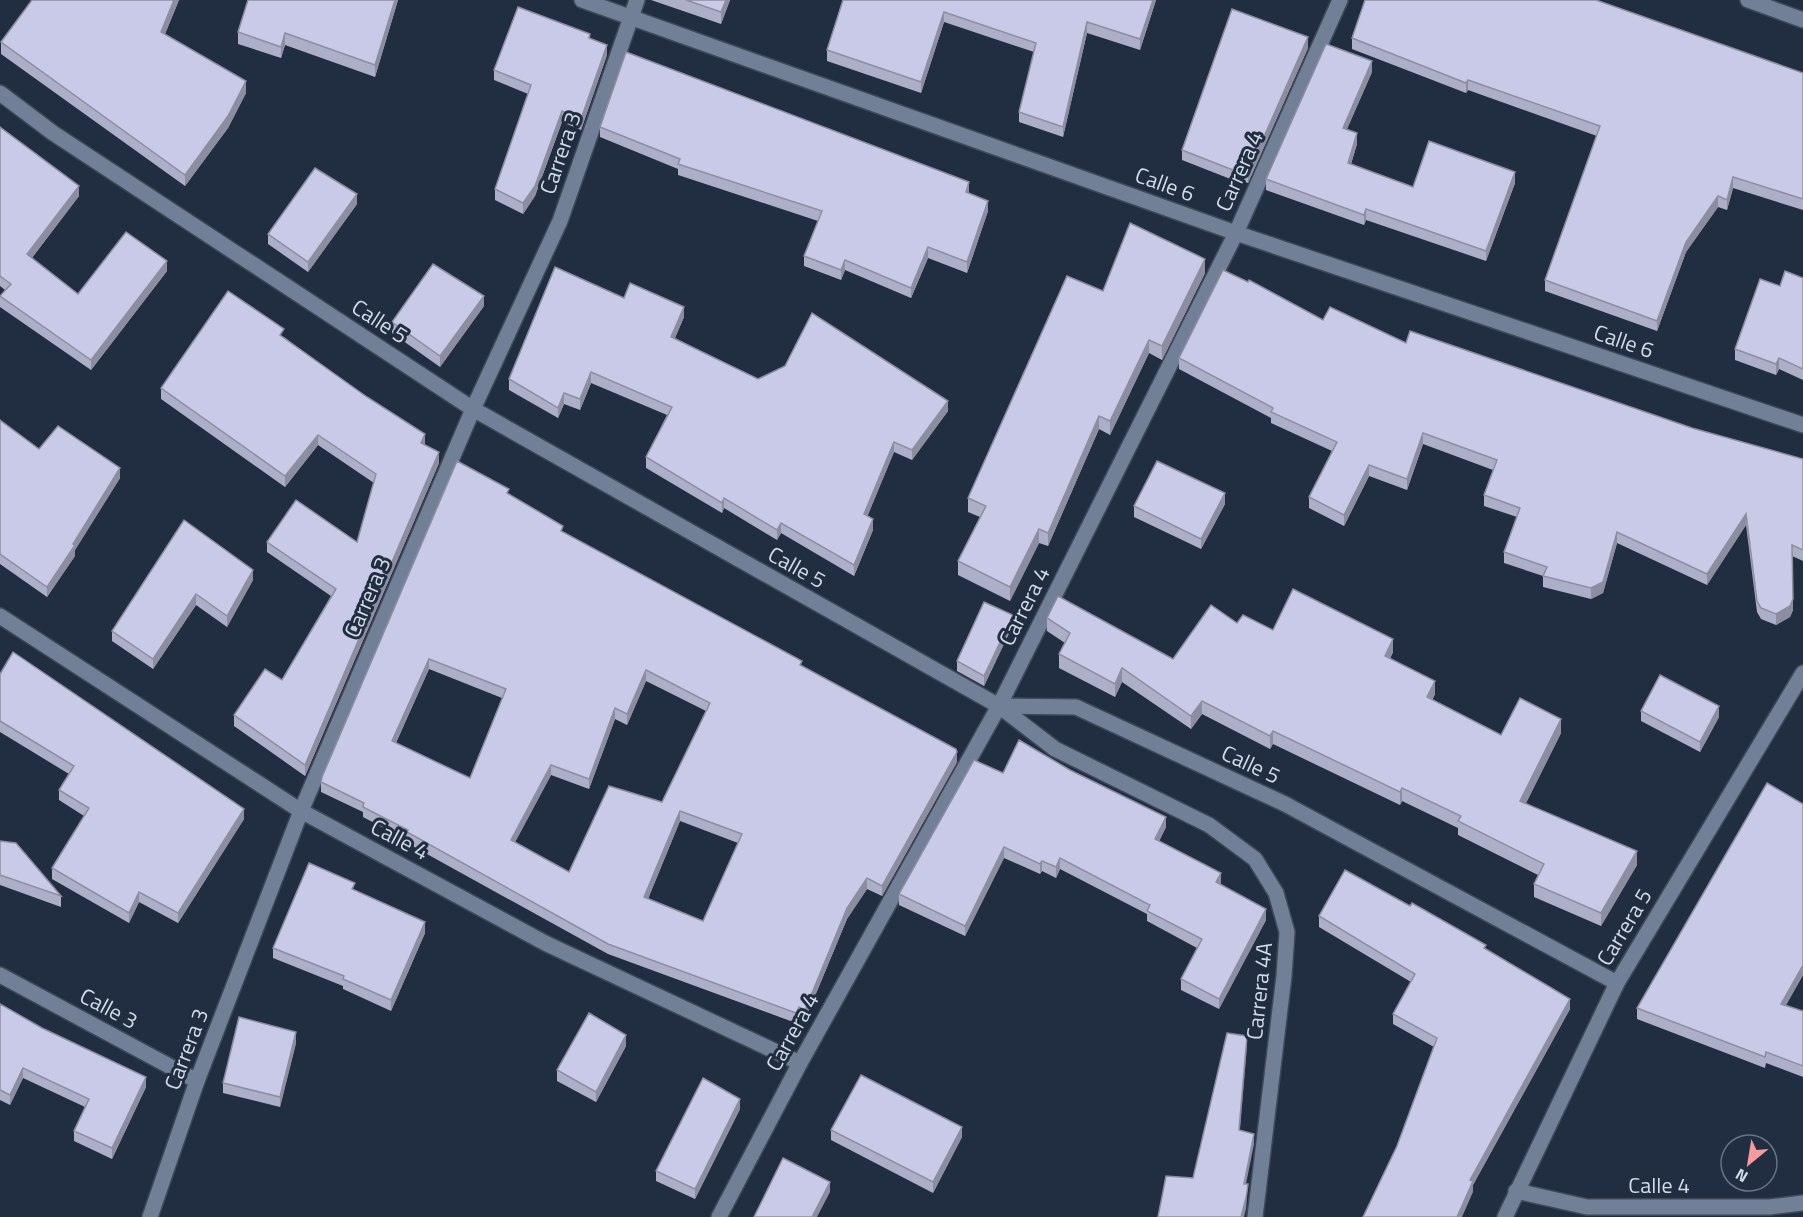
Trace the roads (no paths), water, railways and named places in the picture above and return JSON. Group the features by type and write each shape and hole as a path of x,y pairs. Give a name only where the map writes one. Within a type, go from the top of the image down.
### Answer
{"street":[{"name":"Calle 6","path":"582,0 1236,233 1803,425"},
{"name":"Carrera 3","path":"150,1217 197,1081 301,811 472,409 560,221 637,0"},
{"path":"1748,0 1803,20"},
{"name":"Carrera 4","path":"719,1217 800,1063 999,706 1236,233 1334,2"},
{"name":"Calle 5","path":"0,93 53,133 472,409 999,706 1076,707 1285,804 1617,983"},
{"name":"Calle 4","path":"0,616 301,811 547,944 800,1063"},
{"name":"Carrera 5","path":"1506,1217 1516,1191 1617,983 1803,673"},
{"name":"Carrera 4A","path":"999,706 1055,750 1209,825 1255,859 1276,892 1287,932 1284,976 1255,1217"},
{"name":"Calle 3","path":"0,975 197,1081"},
{"name":"Calle 4","path":"1516,1191 1587,1207 1769,1207 1803,1203"}]}
